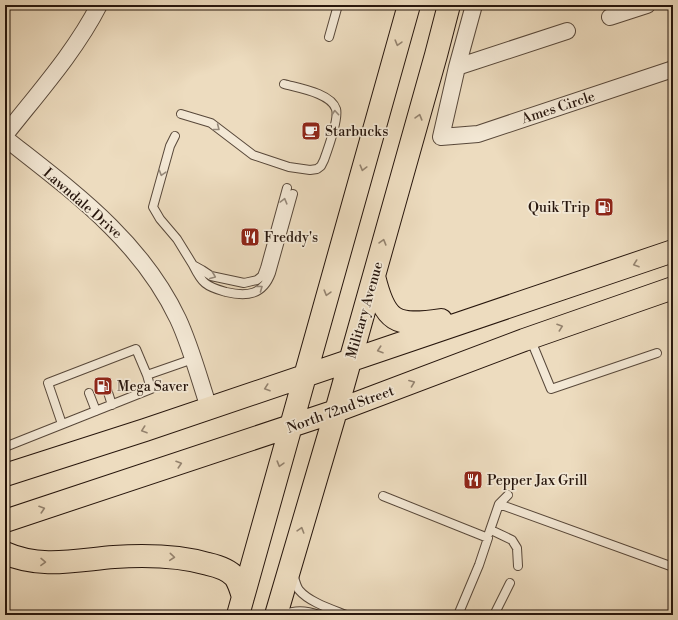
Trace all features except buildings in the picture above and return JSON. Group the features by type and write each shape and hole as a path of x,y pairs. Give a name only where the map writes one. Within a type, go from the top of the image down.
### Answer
{"main road":[{"path":"240,606 408,5"},
{"name":"Military Avenue","path":"276,615 336,411 449,5"},
{"path":"5,476 673,251"},
{"path":"374,276 378,294 383,306 390,315 398,321 419,324 494,312"},
{"name":"North 72nd Street","path":"5,520 291,427 530,338 673,288"},
{"path":"5,553 14,557 37,562 62,562 148,555 180,558 223,568 234,576 239,584 240,606"}],"street":[{"path":"5,135 70,51 93,17 99,5"},
{"path":"457,67 474,5"},
{"path":"610,17 647,5"},
{"path":"457,67 567,31"},
{"name":"Ames Circle","path":"457,67 441,137 478,134 673,69"},
{"name":"Lawndale Drive","path":"5,138 95,210 130,245 154,276 177,318 210,408"}],"lane":[{"path":"329,37 338,5"},
{"path":"181,114 211,123 253,156 289,167 310,170 317,169 321,166 324,160 336,118 336,108 322,96 284,84"},
{"path":"175,136 170,146 152,207 177,240 205,283 214,289 238,295 255,292 268,282 293,194"},
{"path":"193,265 211,276 231,281 244,283 257,280 262,276 287,188"},
{"path":"530,338 551,389 657,353"},
{"path":"5,447 150,389 147,375 136,348 82,374 48,383 62,424"},
{"path":"147,375 193,359"},
{"path":"106,386 112,405"},
{"path":"89,393 96,411"},
{"path":"458,615 479,566 500,504 508,495"},
{"path":"383,496 488,538"},
{"path":"500,504 673,567"},
{"path":"491,530 512,540 517,548 518,566"},
{"path":"290,568 299,589 314,601 346,615"},
{"path":"494,615 510,583"},
{"path":"282,615 294,611 318,615"}],"place":[{"name":"Starbucks","path":"311,131"},
{"name":"Quik Trip","path":"604,207"},
{"name":"Freddy's","path":"250,237"},
{"name":"Mega Saver","path":"103,386"},
{"name":"Pepper Jax Grill","path":"473,480"}]}
